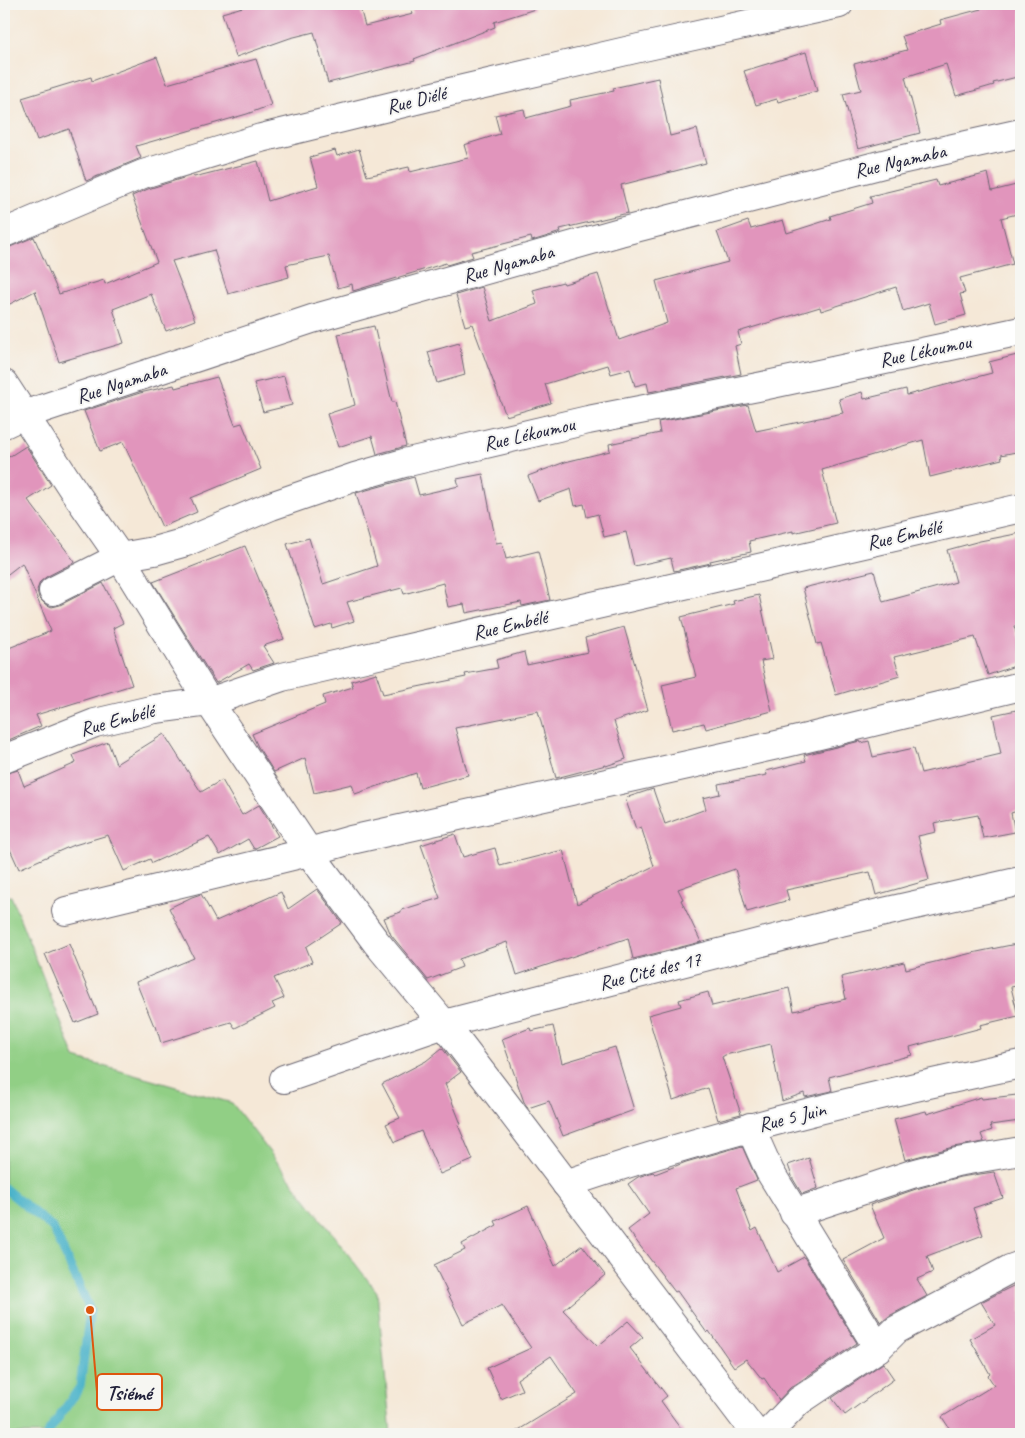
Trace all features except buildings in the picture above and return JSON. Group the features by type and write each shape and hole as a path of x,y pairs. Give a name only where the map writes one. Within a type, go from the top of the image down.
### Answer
{"street":[{"name":"Rue Diélé","path":"4,233 143,174 261,138 582,61 838,4"},
{"name":"Rue Ngamaba","path":"13,419 312,320 620,232 891,162 1021,133"},
{"name":"Rue Lékoumou","path":"53,591 120,557 154,551 186,542 271,506 404,463 588,420 768,385 1021,331"},
{"path":"4,384 13,419 120,557 209,702 309,852 376,942 444,1024 756,1434"},
{"name":"Rue Embélé","path":"4,759 94,724 155,709 209,702 282,677 1021,508"},
{"path":"66,911 351,840 786,743 1021,686"},
{"name":"Rue Cité des 17","path":"284,1080 444,1024 840,922 1021,880"},
{"name":"Rue 5 Juin","path":"566,1184 628,1162 750,1127 1021,1064"},
{"path":"750,1127 770,1172 878,1348"},
{"path":"794,1213 912,1174 958,1162 1021,1151"},
{"path":"767,1434 799,1401 878,1348 896,1330 1021,1265"}],"green space":[{"path":"11,896 75,1058 232,1103 377,1292 391,1434 4,1434 4,897"}],"waterway":[{"path":"4,1188 53,1228 90,1310 80,1387 47,1434"}],"place":[{"name":"Tsiémé","path":"90,1310"}]}
